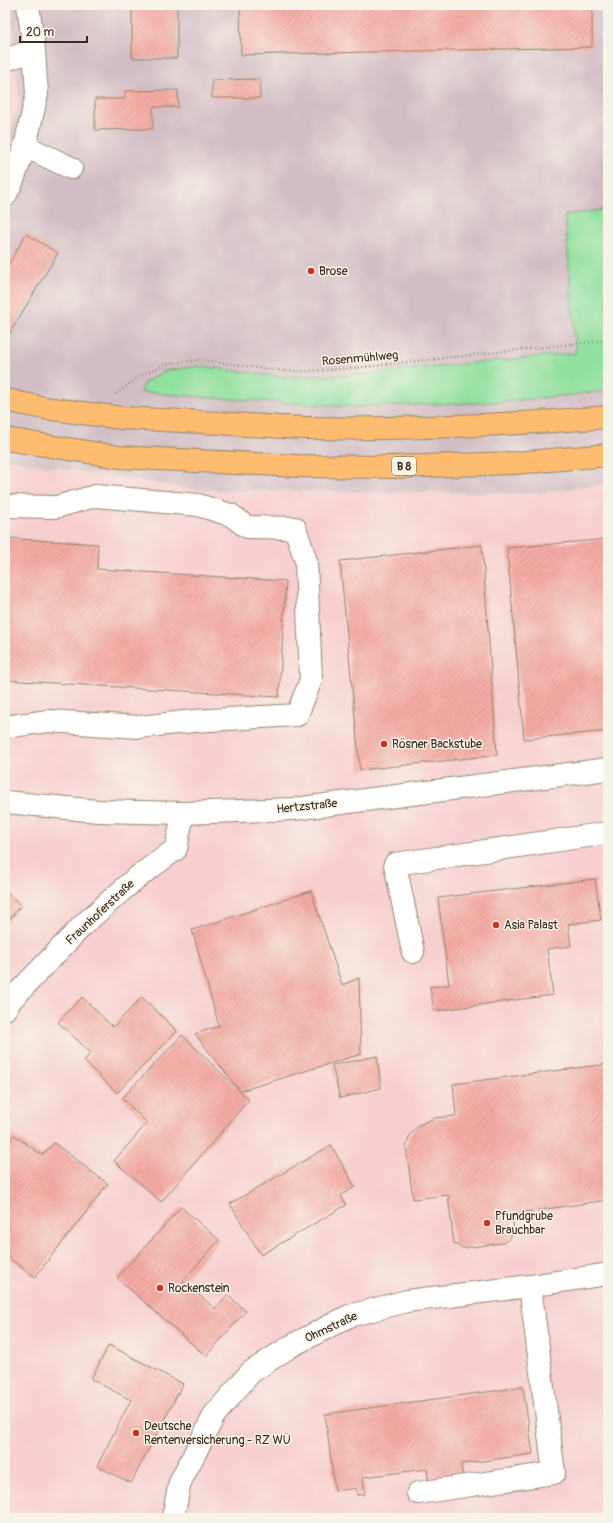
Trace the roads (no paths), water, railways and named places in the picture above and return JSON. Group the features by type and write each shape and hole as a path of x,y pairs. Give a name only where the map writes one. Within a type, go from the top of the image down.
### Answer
{"highway":[{"path":"5,400 44,408 122,418 305,428 409,428 515,424 608,417"},
{"name":"B 8","path":"5,439 119,457 298,466 392,467 515,463 608,456"}],"street":[{"path":"5,196 13,180 25,146 37,94 34,50 28,5"},
{"path":"5,60 34,50"},
{"path":"25,146 71,168"},
{"path":"5,506 56,507 95,496 198,505 231,514 247,527 295,528 306,562 311,680 297,715 194,721 138,727 48,721 5,727"},
{"name":"Hertzstraße","path":"5,802 98,811 183,813 294,809 608,769"},
{"name":"Fraunhoferstraße","path":"5,1009 11,1000 84,924 135,879 176,849 183,813"},
{"path":"412,952 395,864 608,833"},
{"name":"Ohmstraße","path":"173,1518 180,1482 215,1414 251,1372 291,1346 349,1316 407,1301 530,1286 608,1274"},
{"path":"418,1493 554,1473 530,1286"}],"place":[{"name":"Brose","path":"311,271"},
{"name":"Rösner Backstube","path":"384,744"},
{"name":"Asia Palast","path":"496,925"},
{"name":"Pfundgrube Brauchbar","path":"487,1223"},
{"name":"Rockenstein","path":"160,1288"},
{"name":"Deutsche Rentenversicherung - RZ WÜ","path":"136,1433"}]}
